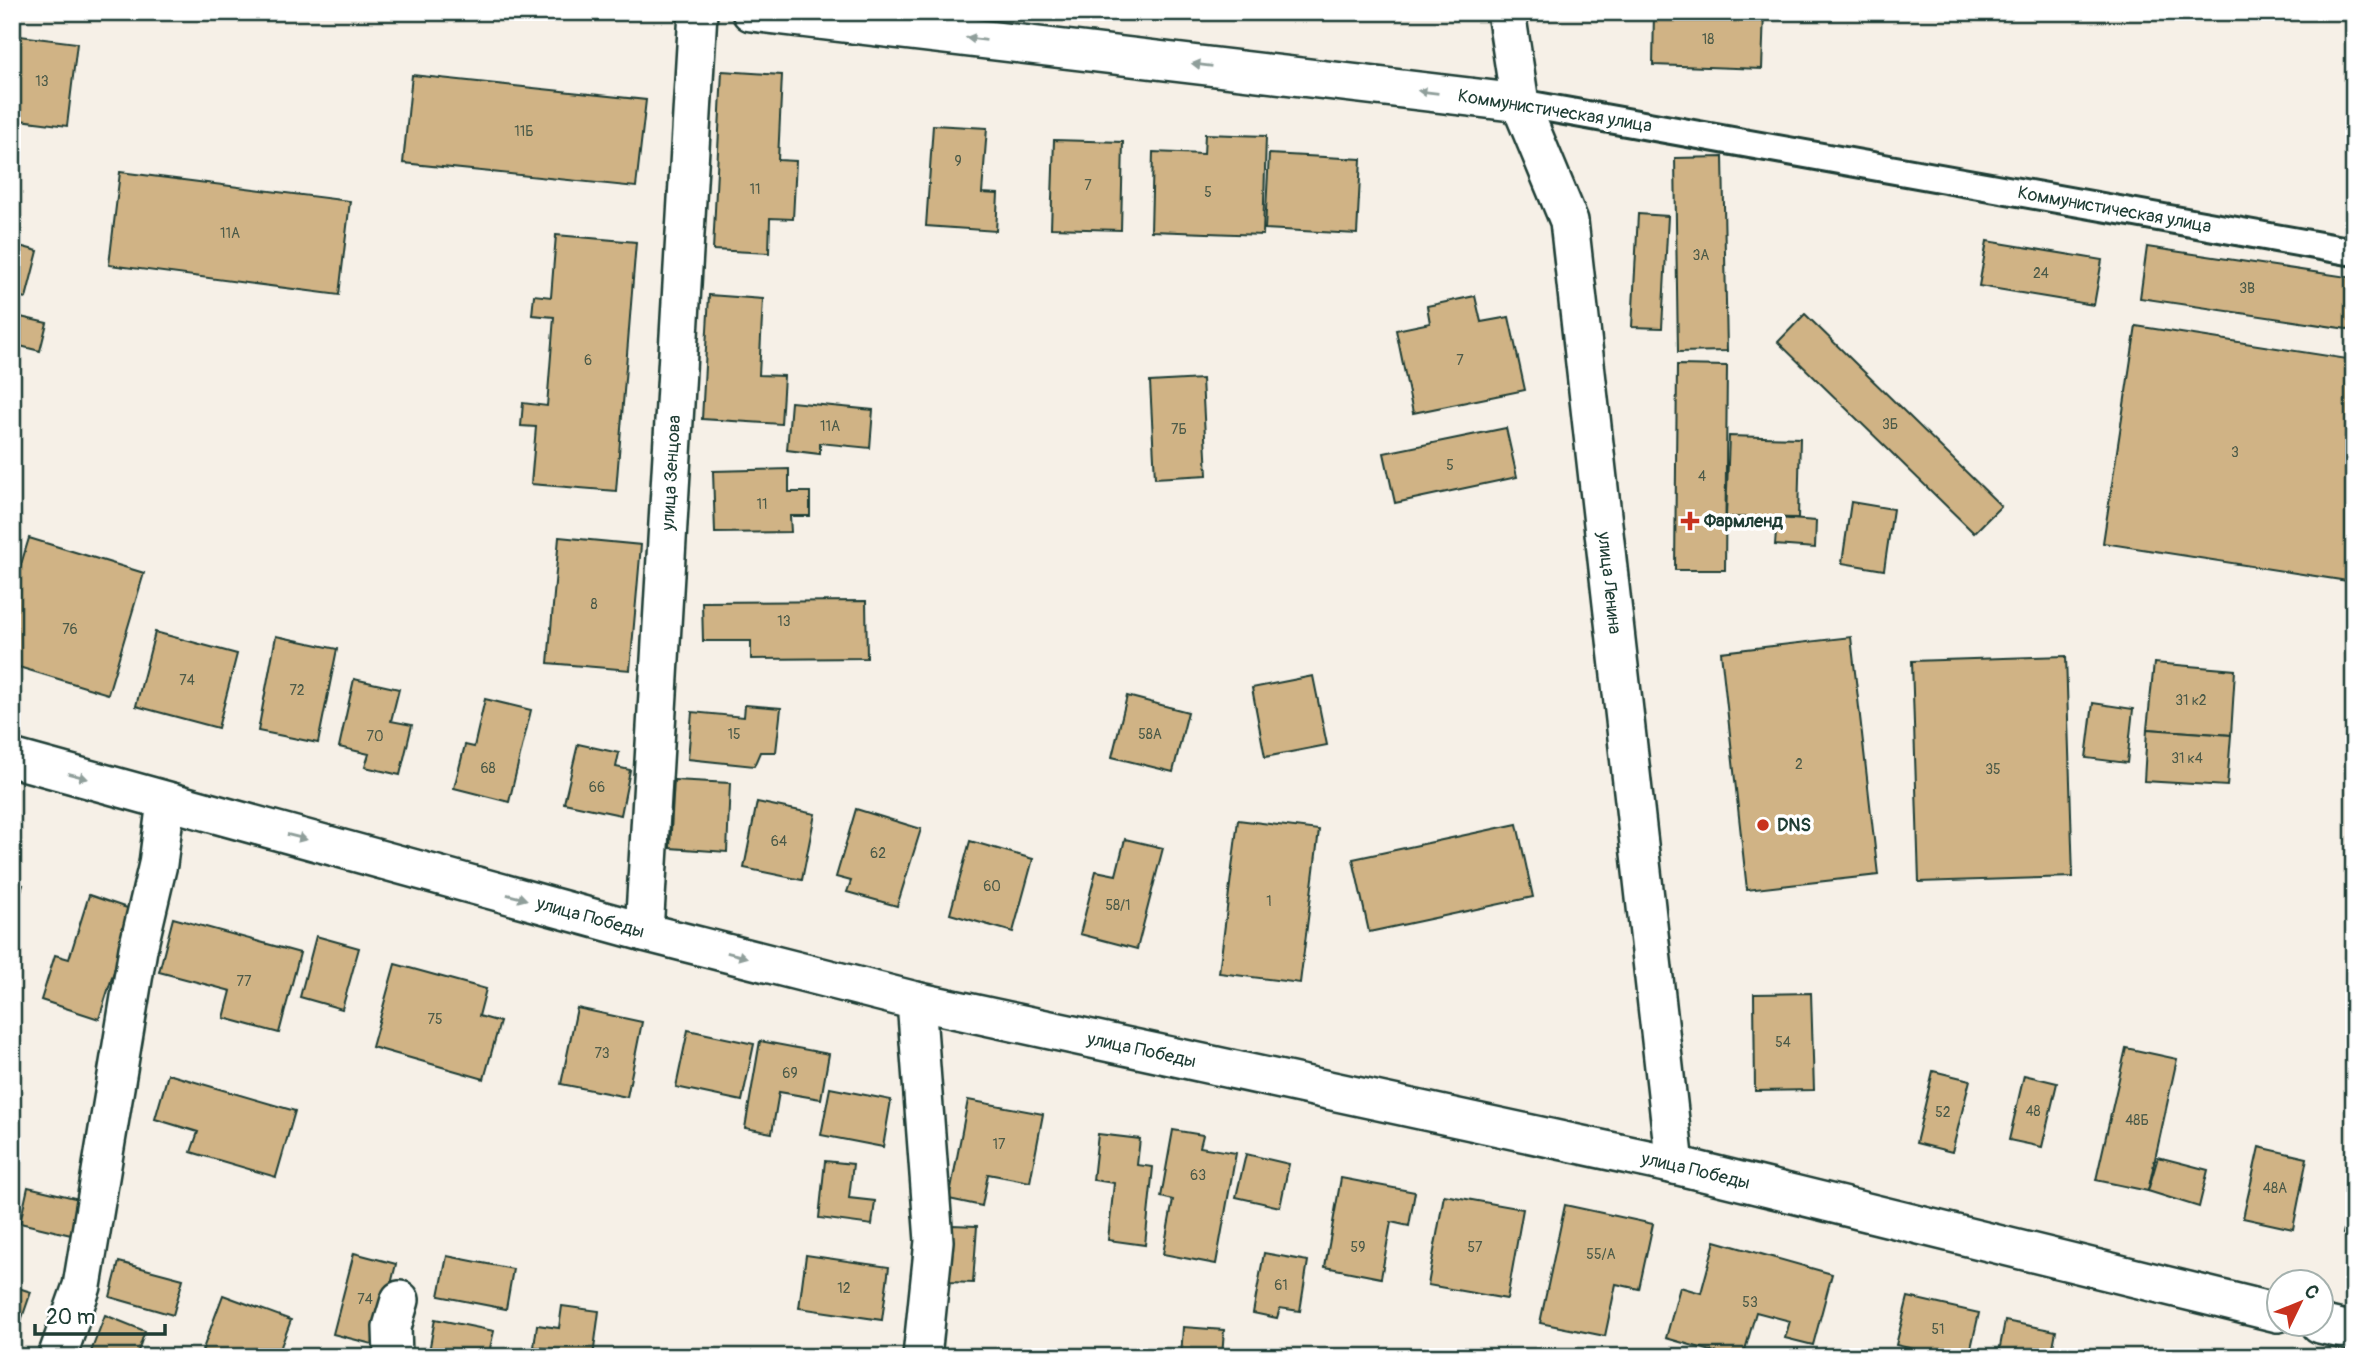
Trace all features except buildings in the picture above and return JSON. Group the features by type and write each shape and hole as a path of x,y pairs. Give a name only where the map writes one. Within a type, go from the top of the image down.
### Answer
{"street":[{"name":"улица Зенцова","path":"644,932 698,12"},
{"name":"Коммунистическая улица","path":"751,12 1520,103 2354,252"},
{"name":"улица Ленина","path":"1506,12 1520,103 1569,221 1675,1165"},
{"name":"улица Победы","path":"12,758 644,932 916,1001 1675,1165 2264,1310"},
{"path":"57,1357 82,1286 138,948 158,864 166,801"},
{"path":"916,1001 934,1241 922,1357"},
{"path":"393,1357 392,1327 400,1300"},
{"path":"2334,1327 2354,1332"}],"place":[{"name":"Фармленд","path":"1690,521"},
{"name":"DNS","path":"1763,825"}]}
